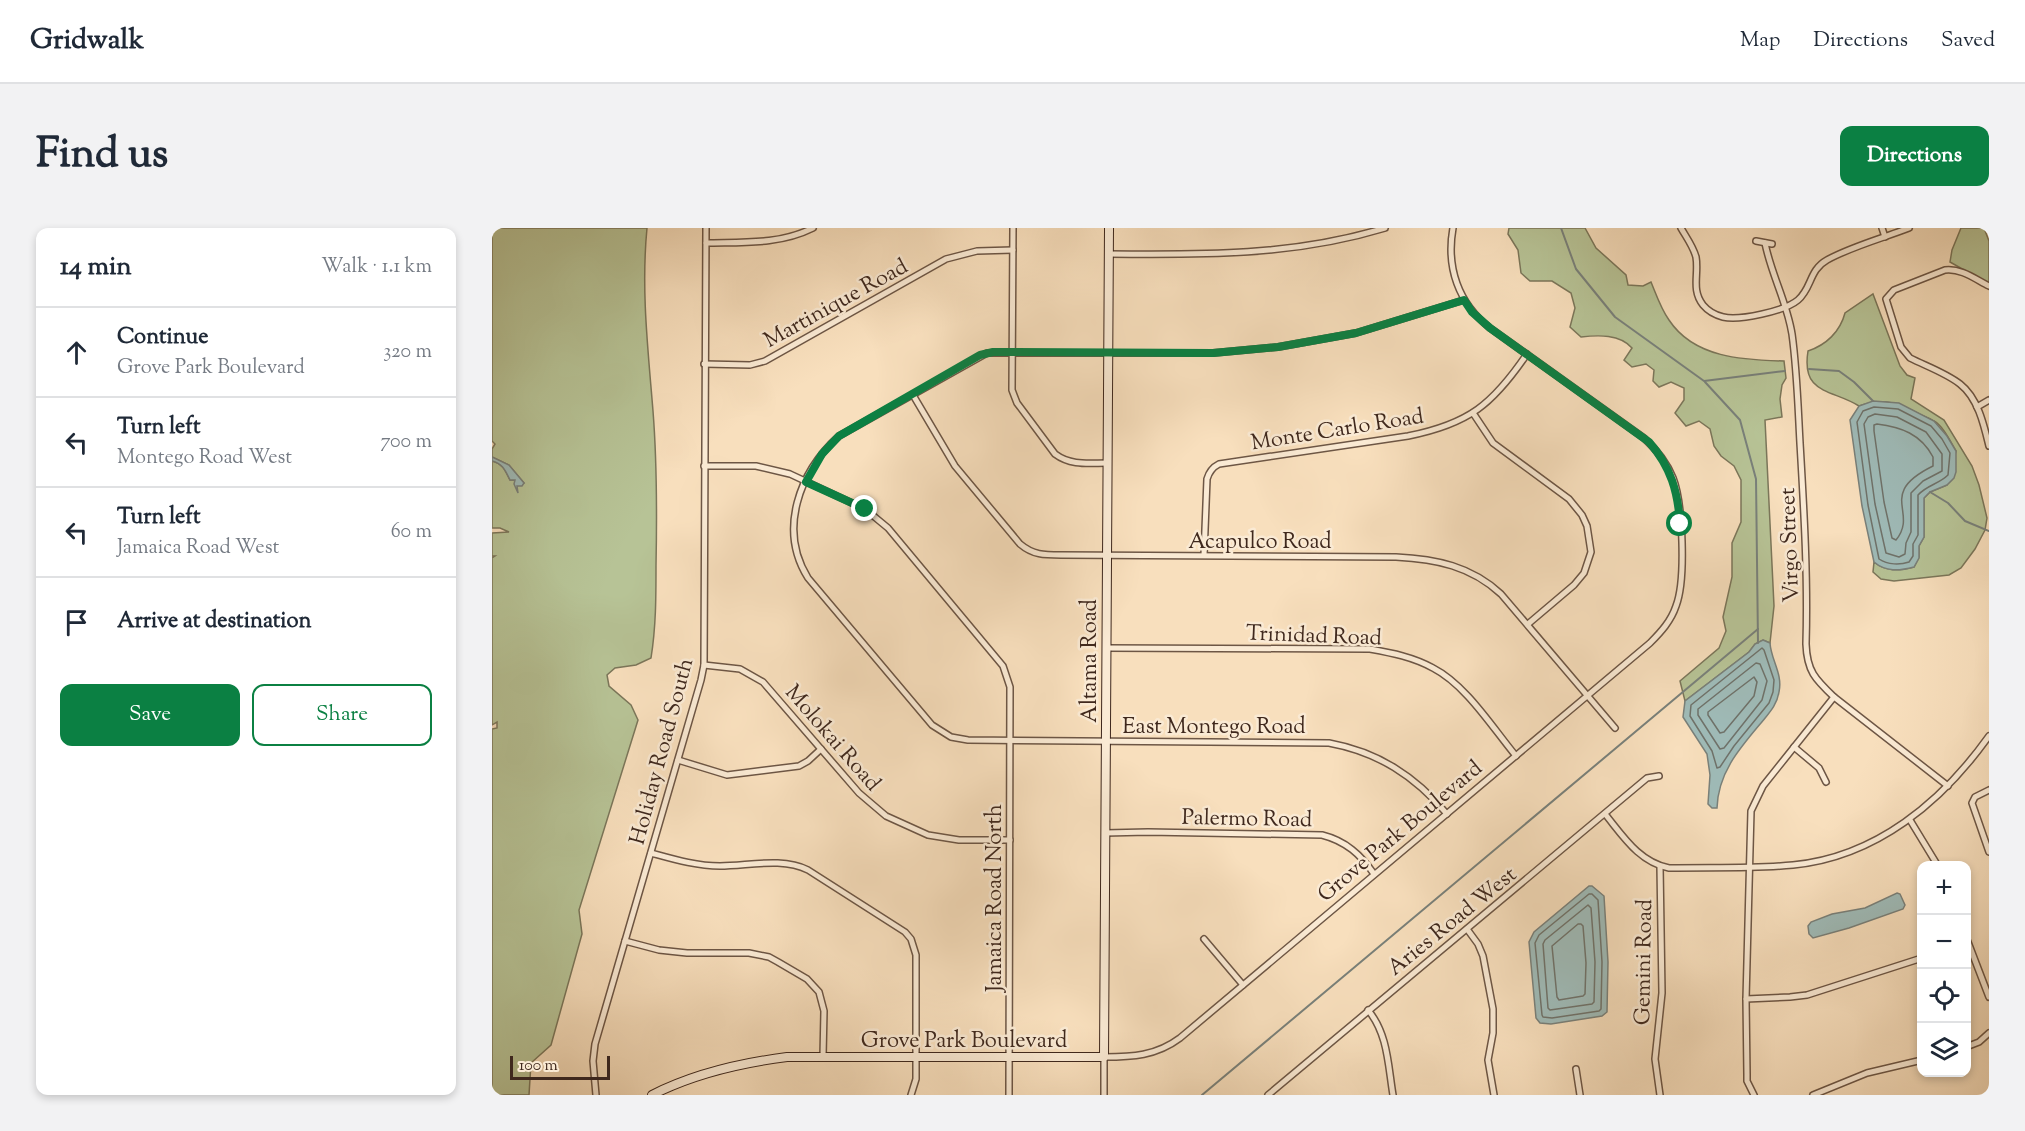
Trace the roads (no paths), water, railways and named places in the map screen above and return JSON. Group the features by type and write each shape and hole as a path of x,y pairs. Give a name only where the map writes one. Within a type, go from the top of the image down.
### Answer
{"street":[{"name":"Holiday Road South","path":"596,1095 593,1061 595,1044 704,665 705,228"},
{"path":"705,243 764,242 798,235 813,228"},
{"path":"1013,228 1013,397 1055,454 1071,463 1107,463"},
{"name":"Altama Road","path":"1104,1095 1109,228"},
{"path":"1109,254 1233,254 1279,251 1347,238 1384,228"},
{"name":"Grove Park Boulevard","path":"652,1095 686,1080 734,1065 787,1057 1141,1056 1170,1046 1650,643 1666,626 1672,616 1682,584 1682,552 1677,496 1669,470 1649,442 1484,324 1464,300 1456,283 1451,263 1453,228"},
{"path":"1681,228 1696,257 1696,289 1705,308 1724,317 1735,318 1786,307 1804,292 1813,271 1820,264 1909,228"},
{"path":"1882,228 1885,237"},
{"path":"1756,241 1772,244"},
{"name":"Virgo Street","path":"1764,243 1786,307 1794,353 1807,552 1806,658 1817,681 1834,697 1948,786"},
{"name":"Martinique Road","path":"705,364 750,365 765,361 946,259 977,251 1013,250"},
{"path":"1989,286 1960,271 1945,270 1894,290 1886,299 1904,352 1910,358 1961,384 1977,407 1989,446"},
{"name":"East Montego Road","path":"1447,814 1412,778 1370,753 1348,746 1311,742 1010,740 951,737 936,728 808,578 798,559 792,536 794,516 806,482 822,454 839,436 980,355 993,352 1213,353 1278,347 1356,333 1464,300"},
{"name":"Monte Carlo Road","path":"1204,555 1206,479 1209,473 1220,464 1427,432 1452,424 1473,413 1498,393 1527,354"},
{"name":"Acapulco Road","path":"913,394 955,466 1029,552 1040,555 1396,557 1441,561 1473,573 1491,584 1528,624 1615,728"},
{"path":"1977,407 1989,400"},
{"path":"1473,413 1493,443 1569,499 1582,515 1587,526 1591,552 1584,573 1574,585 1528,624"},
{"name":"Jamaica Road North","path":"704,466 764,467 790,474 865,509 888,528 1003,666 1010,687 1008,1095"},
{"name":"Trinidad Road","path":"1106,648 1370,649 1403,655 1434,668 1449,678 1461,689 1516,756"},
{"name":"Molokai Road","path":"704,665 740,669 763,681 866,800 886,816 928,836 1010,840"},
{"path":"1754,1095 1747,1081 1746,999 1750,820 1755,799 1762,786 1834,697"},
{"path":"1605,814 1639,854 1660,866 1669,868 1793,865 1836,856 1873,841 1910,819 1927,807 1948,786 1989,736"},
{"path":"1794,747 1819,768 1826,782"},
{"path":"678,760 727,774 735,774 799,765 821,749"},
{"name":"Aries Road West","path":"1268,1095 1647,778 1659,776"},
{"path":"1989,790 1975,797 1972,803 1989,852"},
{"path":"1910,819 1935,861"},
{"name":"Palermo Road","path":"1105,833 1322,835 1352,849 1374,874"},
{"path":"651,853 701,865 780,863 797,865 905,932 911,939 916,955 916,1079 911,1095"},
{"name":"Gemini Road","path":"1660,866 1662,993 1655,1059 1660,1095"},
{"path":"1467,929 1478,944 1483,956 1491,998 1494,1021 1488,1060 1494,1095"},
{"path":"1204,939 1243,985"},
{"path":"625,940 658,950 749,954 769,957 778,962 807,979 819,992 824,1011 823,1056"},
{"path":"1971,951 1989,997"},
{"path":"1746,999 1807,995 1917,960"},
{"path":"1368,1010 1379,1022 1383,1035 1393,1095"},
{"path":"1971,1045 1979,1042 1989,1033"},
{"path":"1813,1095 1867,1073 1917,1061"},
{"path":"1576,1069 1580,1095"}],"water":[{"path":"1873,401 1899,403 1934,421 1956,451 1954,478 1947,485 1930,492 1924,498 1924,537 1919,546 1919,558 1914,567 1888,569 1874,562 1862,506 1850,420 1859,406"},
{"path":"492,457 509,465 524,483 522,486 517,486 518,493 514,484 515,480 510,480 505,470 492,461"},
{"path":"1763,640 1770,643 1778,673 1780,685 1778,697 1770,712 1731,762 1721,784 1717,808 1712,808 1708,804 1710,775 1707,754 1683,717 1685,701"},
{"path":"1589,886 1604,896 1608,962 1607,1012 1602,1016 1551,1024 1540,1023 1536,1018 1529,942 1534,932"},
{"path":"1897,893 1900,894 1905,905 1903,909 1813,938 1809,934 1808,926 1811,922 1832,914 1865,908"}],"waterway":[{"path":"1561,228 1576,269 1615,317 1704,381 1785,371"},
{"path":"1809,369 1839,371 1873,401"},
{"path":"1705,382 1740,420 1756,479 1758,643"},
{"path":"1930,492 1948,503 1965,521 1989,531"},
{"path":"1202,1095 1758,629"}]}
